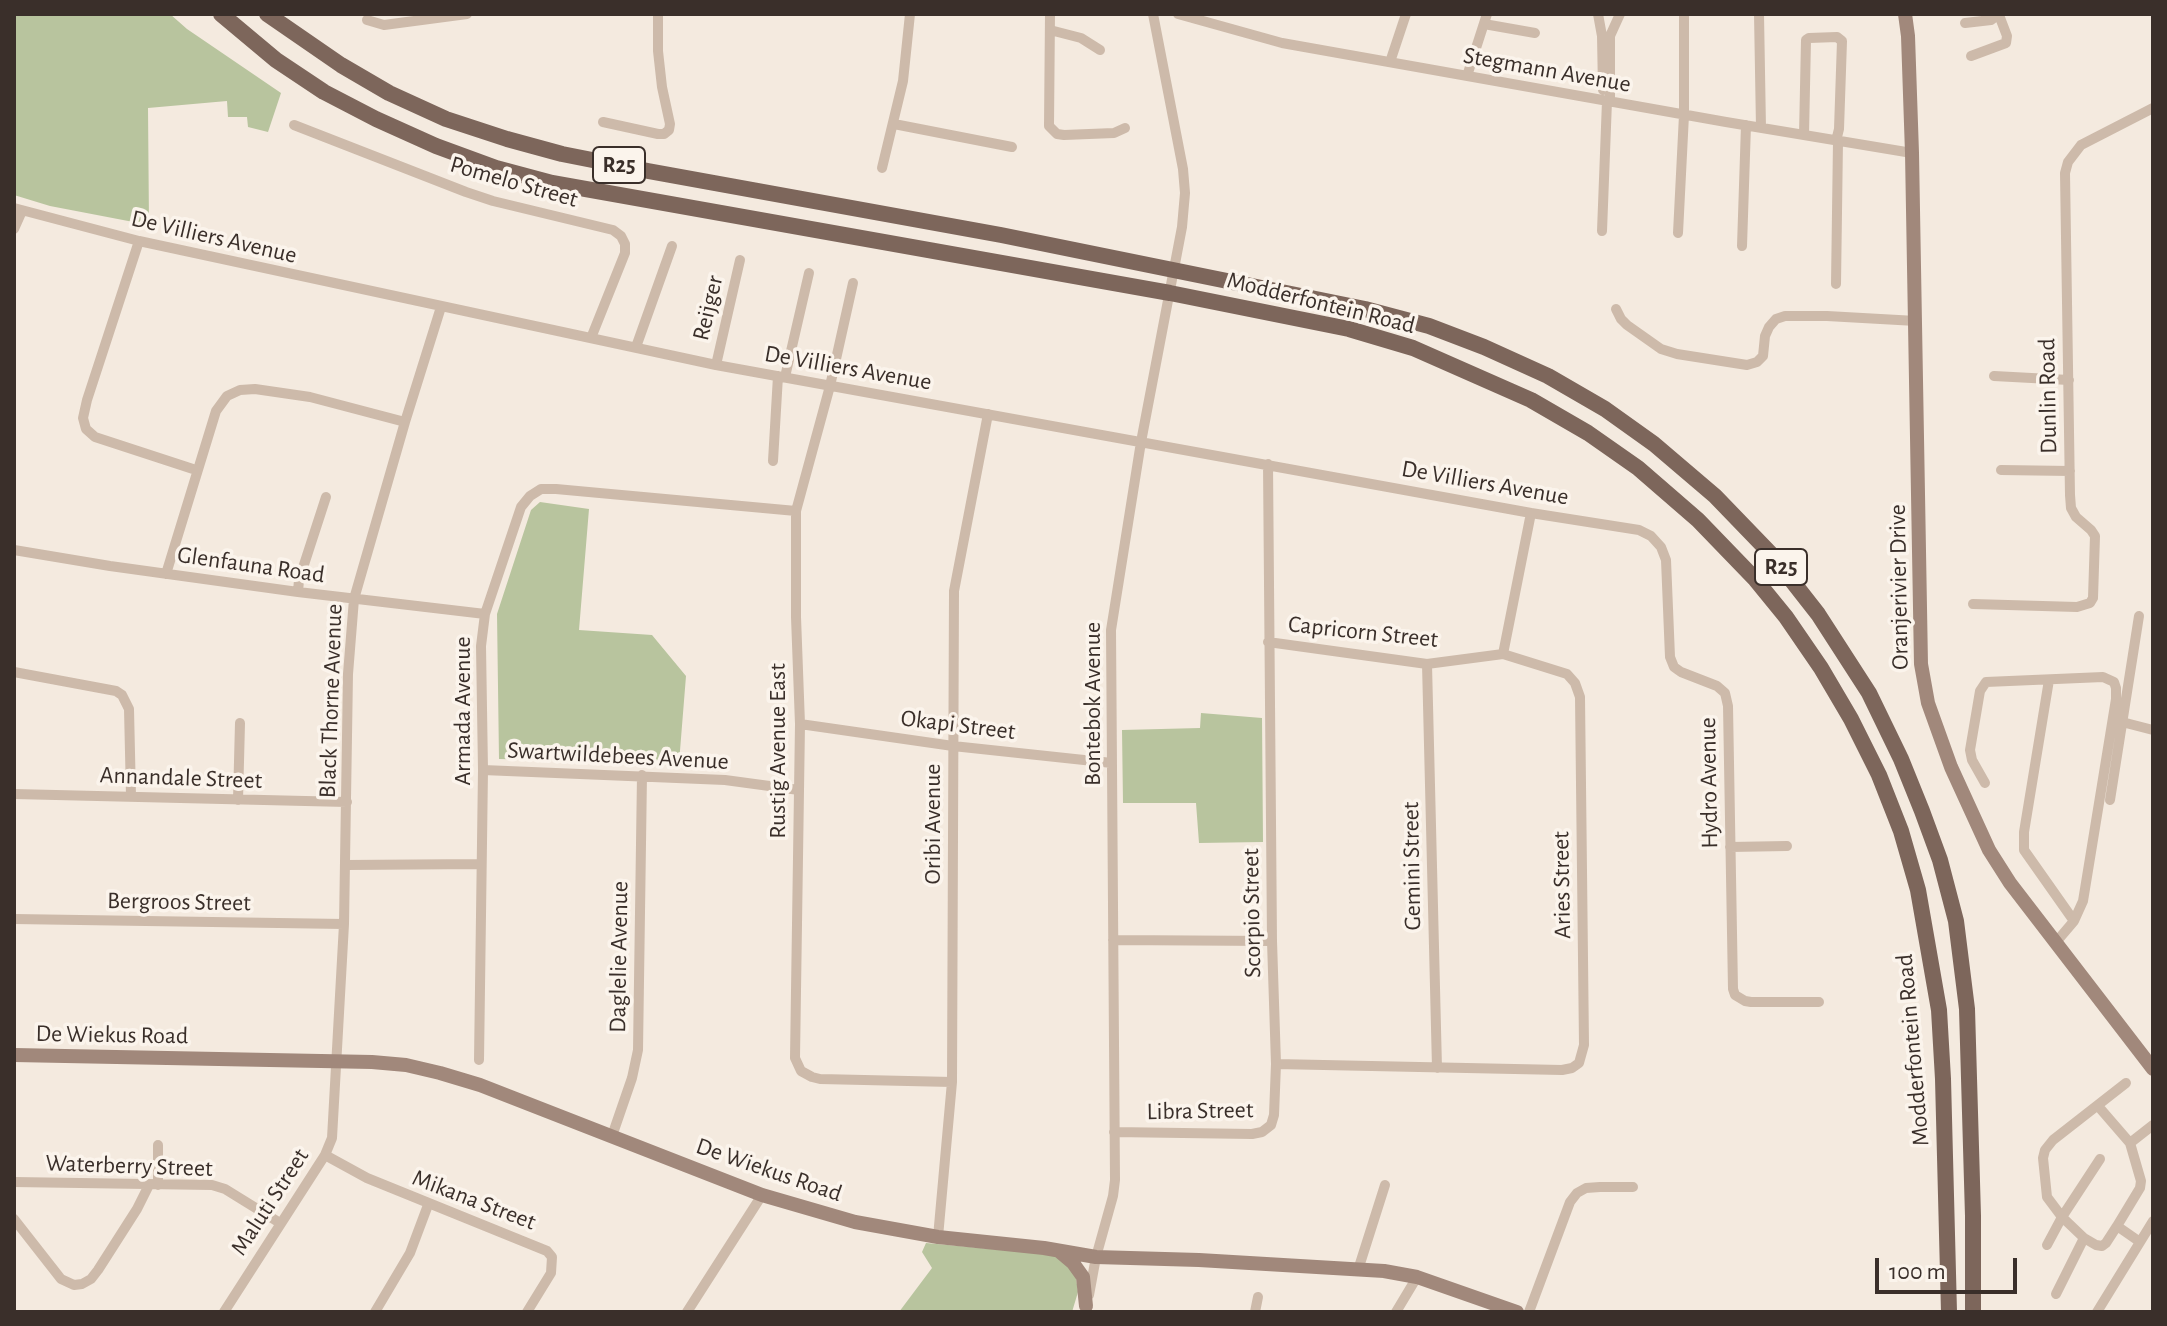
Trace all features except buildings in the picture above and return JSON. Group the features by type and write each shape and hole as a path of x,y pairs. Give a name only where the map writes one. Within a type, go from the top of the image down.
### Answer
{"main road":[{"name":"Modderfontein Road","path":"221,14 276,60 324,92 436,146 496,168 552,183 1170,293 1349,329 1413,348 1531,400 1588,433 1638,468 1698,520 1755,579 1786,617 1844,706 1879,775 1901,831 1918,890 1939,1010 1949,1312"},
{"name":"Modderfontein Road","path":"267,14 341,65 389,93 446,119 562,154 1001,235 1365,309 1429,326 1548,376 1605,409 1654,444 1715,496 1771,554 1818,614 1869,693 1922,811 1940,860 1956,921 1967,1009 1975,1312"}],"street":[{"path":"367,20 384,25 467,14"},
{"path":"603,122 658,134 669,130 658,51 658,14"},
{"path":"882,168 903,81 910,14"},
{"path":"1050,14 1048,122 1052,130 1057,134 1073,135 1114,133 1125,128"},
{"name":"Bontebok Avenue","path":"1086,1309 1115,1180 1111,630 1141,442 1182,227 1185,193 1153,14"},
{"name":"Stegmann Avenue","path":"1178,14 1282,43 1912,153"},
{"path":"1390,62 1406,14"},
{"path":"1598,14 1607,101"},
{"path":"1602,231 1610,36 1620,14"},
{"path":"1678,233 1684,115 1684,14"},
{"path":"1759,14 1761,128"},
{"name":"Oranjerivier Drive","path":"1905,14 1912,153 1921,664 1926,694 1951,767 1989,850 2010,883 2153,1069"},
{"name":"Oranjerivier Drive","path":"1908,36 1911,14"},
{"path":"1965,23 1991,20 1999,14 2007,36 2006,43 2001,47 1971,56"},
{"path":"1467,76 1485,19 1535,33"},
{"path":"1050,30 1081,38 1100,50"},
{"path":"1804,135 1806,40 1837,37 1842,41 1837,141 1836,284"},
{"name":"Dunlin Road","path":"1973,604 2077,607 2090,603 2095,591 2095,536 2071,508 2065,173 2068,162 2081,145 2153,108"},
{"path":"894,124 1012,147"},
{"name":"Pomelo Street","path":"294,125 493,201 613,230 621,236 625,253 591,338"},
{"path":"1742,246 1746,125"},
{"path":"14,229 18,209"},
{"name":"De Villiers Avenue","path":"18,209 139,241 716,365 1639,530 1651,536 1661,547 1666,560"},
{"path":"139,241 83,418 86,429 95,437 196,470"},
{"path":"636,347 672,246"},
{"name":"Reijger","path":"716,365 740,260"},
{"path":"773,461 782,377 809,273"},
{"name":"Rustig Avenue East","path":"853,283 830,386 796,511 800,724 795,1058 805,1074 820,1079 952,1082"},
{"name":"Black Thorne Avenue","path":"335,1061 344,924 348,674 354,599 441,307"},
{"path":"1616,309 1627,325 1661,349 1747,365 1763,356 1769,327 1776,319 1785,316 1916,321"},
{"path":"1994,376 2069,380"},
{"path":"166,574 216,411 227,396 240,390 255,389 310,397 405,422"},
{"name":"Oribi Avenue","path":"938,1237 952,1082 954,591 988,414"},
{"name":"Scorpio Street","path":"1268,464 1276,1064"},
{"path":"2001,470 2070,471"},
{"name":"Armada Avenue","path":"479,1060 483,770 481,646 485,614 521,507 541,489 796,511"},
{"path":"298,592 299,580 326,497"},
{"path":"1503,654 1531,513"},
{"name":"Glenfauna Road","path":"14,550 298,592 485,614"},
{"name":"Hydro Avenue","path":"1666,560 1670,657 1674,667 1717,686 1725,693 1728,706 1735,995 1745,1001 1819,1002"},
{"path":"2110,800 2139,616"},
{"name":"Capricorn Street","path":"1268,642 1427,664 1503,654 1567,674 1575,683 1580,697"},
{"name":"Gemini Street","path":"1427,664 1437,1068"},
{"path":"14,672 116,691 122,695 129,709 131,796"},
{"path":"1985,783 1970,750 1983,685 1990,681 2103,677 2114,682 2116,688 2083,901 2074,921 2057,941"},
{"path":"2049,680 2024,832 2024,850 2074,921"},
{"name":"Aries Street","path":"1437,1068 1562,1070 1579,1063 1584,1045 1580,697"},
{"path":"2122,722 2153,730"},
{"path":"238,800 240,723"},
{"name":"Okapi Street","path":"800,724 953,746 1112,763"},
{"name":"Swartwildebees Avenue","path":"483,770 725,780 799,790"},
{"name":"Daglelie Avenue","path":"612,1136 638,1050 642,775"},
{"name":"Annandale Street","path":"14,794 347,802"},
{"path":"1730,847 1787,846"},
{"path":"346,865 481,864"},
{"name":"Bergroos Street","path":"14,919 344,924"},
{"path":"1113,940 1272,941"},
{"name":"De Wiekus Road","path":"14,1055 406,1065 480,1085 762,1195 855,1222 938,1237 1096,1257 1384,1271 1417,1277 1517,1312"},
{"name":"Maluti Street","path":"224,1312 325,1155 332,1138 335,1061"},
{"path":"1276,1064 1437,1068"},
{"name":"Libra Street","path":"1114,1132 1262,1132 1271,1125 1274,1115 1276,1064"},
{"path":"2098,1106 2130,1143 2141,1181 2140,1188 2102,1246 2084,1238 2047,1197 2043,1158 2053,1140 2126,1083"},
{"path":"2130,1143 2153,1125"},
{"path":"14,1219 61,1279 66,1283 82,1284 98,1270 154,1185 158,1145"},
{"name":"Mikana Street","path":"325,1155 428,1205 547,1251 552,1257 551,1273 527,1312"},
{"path":"2047,1245 2100,1159"},
{"name":"Waterberry Street","path":"14,1182 212,1185 225,1189 280,1223"},
{"path":"1358,1270 1385,1185"},
{"path":"1529,1312 1570,1202 1577,1193 1586,1188 1633,1187"},
{"path":"687,1312 762,1195"},
{"path":"375,1312 410,1253 428,1205"},
{"path":"2097,1312 2153,1221"},
{"path":"2117,1226 2140,1242"},
{"path":"2056,1294 2084,1238"},
{"path":"1058,1250 1079,1270 1085,1284 1086,1309"},
{"path":"1396,1312 1417,1277"},
{"path":"1255,1312 1258,1297"}],"green space":[{"path":"14,14 170,14 281,93 268,132 248,127 247,117 228,117 227,101 148,108 149,225 50,206 14,195"},
{"path":"540,502 589,509 579,630 652,635 686,676 679,763 499,759 497,614 531,510"},
{"path":"1201,713 1262,718 1263,842 1199,843 1196,803 1123,803 1122,730 1200,728"},
{"path":"926,1243 1057,1255 1075,1270 1078,1292 1072,1312 899,1312 932,1268 922,1252"}]}
